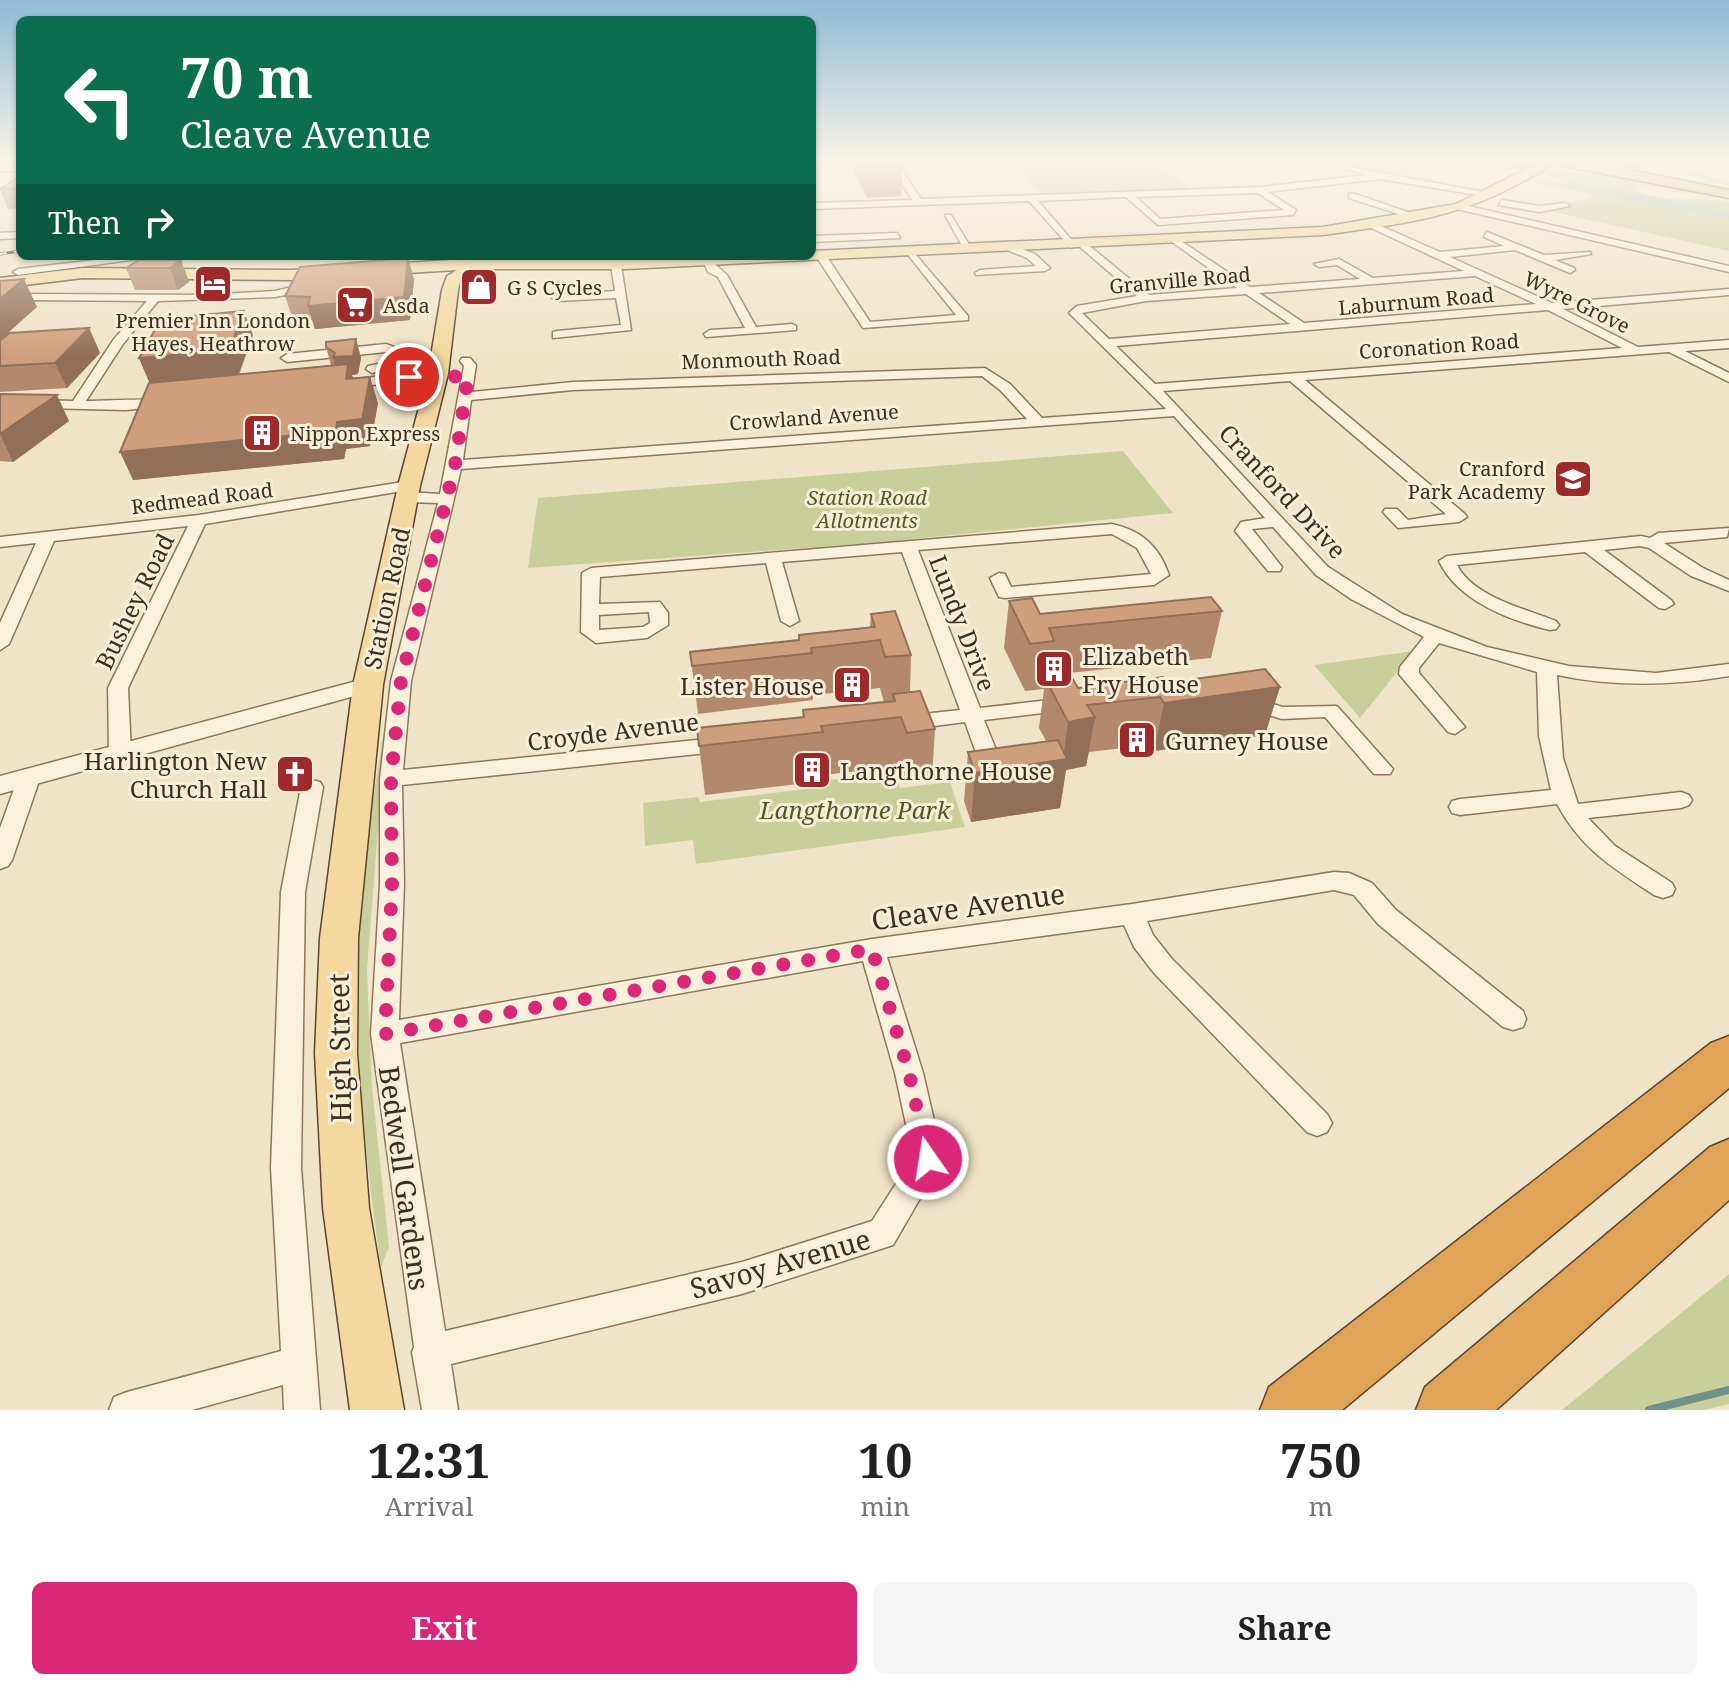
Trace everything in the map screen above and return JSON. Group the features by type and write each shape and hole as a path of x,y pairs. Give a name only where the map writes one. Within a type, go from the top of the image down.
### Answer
{"highway":[{"path":"1292,1410 1729,1058"},
{"path":"1448,1410 1729,1165"}],"main road":[{"path":"816,256 1175,240 1356,227"},
{"path":"0,283 75,274 311,275 422,265 458,269 502,266 530,260"},
{"path":"548,260 616,265 729,260"},
{"name":"Station Road","path":"368,685 458,269"},
{"name":"High Street","path":"368,685 343,889 336,986 340,1137 355,1280 377,1410"}],"street":[{"path":"954,227 969,249"},
{"path":"1059,227 1077,245 1146,298"},
{"name":"Wyre Grove","path":"1376,227 1553,308 1636,351"},
{"path":"1546,227 1729,269"},
{"path":"1487,235 1570,270"},
{"path":"816,239 897,236"},
{"path":"1175,240 1303,328"},
{"path":"1440,256 1516,247"},
{"path":"980,273 1045,268 1036,259 1011,248"},
{"path":"816,257 867,326 964,318 910,251"},
{"path":"1543,258 1586,254"},
{"path":"24,273 125,260"},
{"path":"708,261 712,270 722,275 752,331"},
{"path":"1319,264 1345,262 1374,282"},
{"path":"557,335 625,330 616,265"},
{"path":"108,298 148,273"},
{"name":"Granville Road","path":"1078,310 1146,298 1477,273"},
{"path":"0,301 33,297 155,298 281,293 301,286 311,275"},
{"name":"Laburnum Road","path":"1106,343 1729,292"},
{"path":"558,298 621,294"},
{"path":"77,405 116,345 155,298"},
{"name":"Cranford Drive","path":"1078,310 1076,315 1177,412 1322,571 1344,589 1435,636 1547,668 1656,679 1729,670"},
{"path":"710,334 792,328"},
{"name":"Coronation Road","path":"1152,388 1729,344"},
{"path":"102,346 116,345"},
{"path":"287,358 386,348 410,355 407,360 386,367 342,372"},
{"path":"1672,349 1729,378"},
{"name":"Bedwell Gardens","path":"440,1410 429,1352 385,1034 392,884 391,779 401,681 455,465 470,365 466,361"},
{"name":"Monmouth Road","path":"466,397 573,386 985,372 1005,387 1037,421"},
{"path":"331,385 437,375 468,376"},
{"path":"1293,377 1459,517 1404,525 1391,512"},
{"path":"0,403 126,406 187,400"},
{"name":"Crowland Avenue","path":"455,465 1177,412"},
{"name":"Redmead Road","path":"0,542 199,520 408,491 446,499"},
{"name":"Bushey Road","path":"120,752 118,688 199,520"},
{"path":"1274,567 1243,531 1247,525 1279,522"},
{"path":"1712,522 1728,533"},
{"path":"591,610 591,573 1112,529 1128,531 1139,539 1160,575 1154,580 1005,593 999,578"},
{"path":"1655,545 1658,538 1728,533"},
{"path":"0,644 48,535"},
{"path":"1550,625 1482,597 1448,568 1447,561 1641,541 1655,545 1697,572 1729,586"},
{"path":"1588,546 1665,604"},
{"name":"Lundy Drive","path":"909,548 994,772"},
{"path":"773,559 790,621"},
{"path":"0,598 21,594"},
{"path":"1435,636 1410,667 1409,674 1455,727"},
{"path":"1547,668 1546,716 1567,804 1591,839 1663,889"},
{"name":"Station Road","path":"0,785 368,685"},
{"path":"1230,696 1282,713 1330,710 1382,769"},
{"path":"880,726 1081,702"},
{"name":"Croyde Avenue","path":"391,779 740,743"},
{"path":"0,860 29,778"},
{"path":"302,1410 286,1168 293,892 304,817 312,787"},
{"path":"1460,807 1681,800"},
{"name":"Cleave Avenue","path":"385,1034 872,949 1132,914 1334,881 1349,882 1363,889 1387,917 1513,1019"},
{"path":"1132,914 1143,940 1163,966 1317,1123"},
{"name":"Savoy Avenue","path":"429,1352 742,1278 882,1234 928,1159 909,1073 872,949"},
{"path":"127,1410 297,1364"}],"green space":[{"path":"1620,227 1729,227 1729,251"},
{"name":"Station Road Allotments","path":"1123,451 1173,513 873,543 528,568 538,498"},
{"path":"1414,651 1360,718 1314,665"},
{"path":"387,714 367,969 372,1088 389,1247 381,1267 362,1100 358,974 366,850"},
{"name":"Langthorne Park","path":"895,772 900,788 950,782 965,827 696,864 693,840 645,846 643,803 698,797 700,802 830,786 830,780"},
{"path":"1729,1274 1729,1404 1704,1410 1562,1410"}],"building":[{"path":"139,260 181,260 170,268 126,268"},
{"path":"408,260 404,297 308,306 310,297 285,296 300,267"},
{"path":"24,279 0,299 0,281"},
{"path":"244,311 229,350 139,358 161,319"},
{"path":"89,328 55,363 0,366 0,341 9,333"},
{"path":"356,339 353,356 333,357 335,353 326,347 326,342"},
{"path":"348,364 346,379 370,377 362,419 337,422 336,431 120,452 149,383"},
{"path":"0,394 57,395 0,434"},
{"path":"1211,597 1222,611 1049,628 1054,641 1030,644 1009,601 1032,598 1040,614"},
{"path":"895,611 911,655 885,657 880,640 811,648 812,653 692,666 690,652 799,640 799,635 875,627 871,614"},
{"path":"1265,669 1280,687 1164,703 1160,697 1087,705 1095,717 1068,722 1046,680 1071,676 1078,688 1163,677 1167,683"},
{"path":"920,691 935,729 907,733 901,717 821,726 823,732 699,746 697,728 804,717 803,710 895,701 893,694"},
{"path":"1058,740 1067,759 975,773 968,752"}],"waterway":[{"path":"1649,1410 1729,1390"}],"railway":[{"path":"0,254 16,252"}],"place":[{"name":"Premier Inn London Hayes, Heathrow","path":"213,284"},
{"name":"G S Cycles","path":"479,287"},
{"name":"Asda","path":"355,305"},
{"name":"Nippon Express","path":"262,433"},
{"name":"Cranford Park Academy","path":"1573,479"},
{"name":"Elizabeth Fry House","path":"1054,669"},
{"name":"Lister House","path":"852,685"},
{"name":"Gurney House","path":"1137,740"},
{"name":"Langthorne House","path":"812,770"},
{"name":"Harlington New Church Hall","path":"295,774"}],"route":[{"path":"409,377 438,374 437,377 468,376 455,465 401,681 391,779 392,884 385,1034 872,949 909,1073 928,1159"}]}
